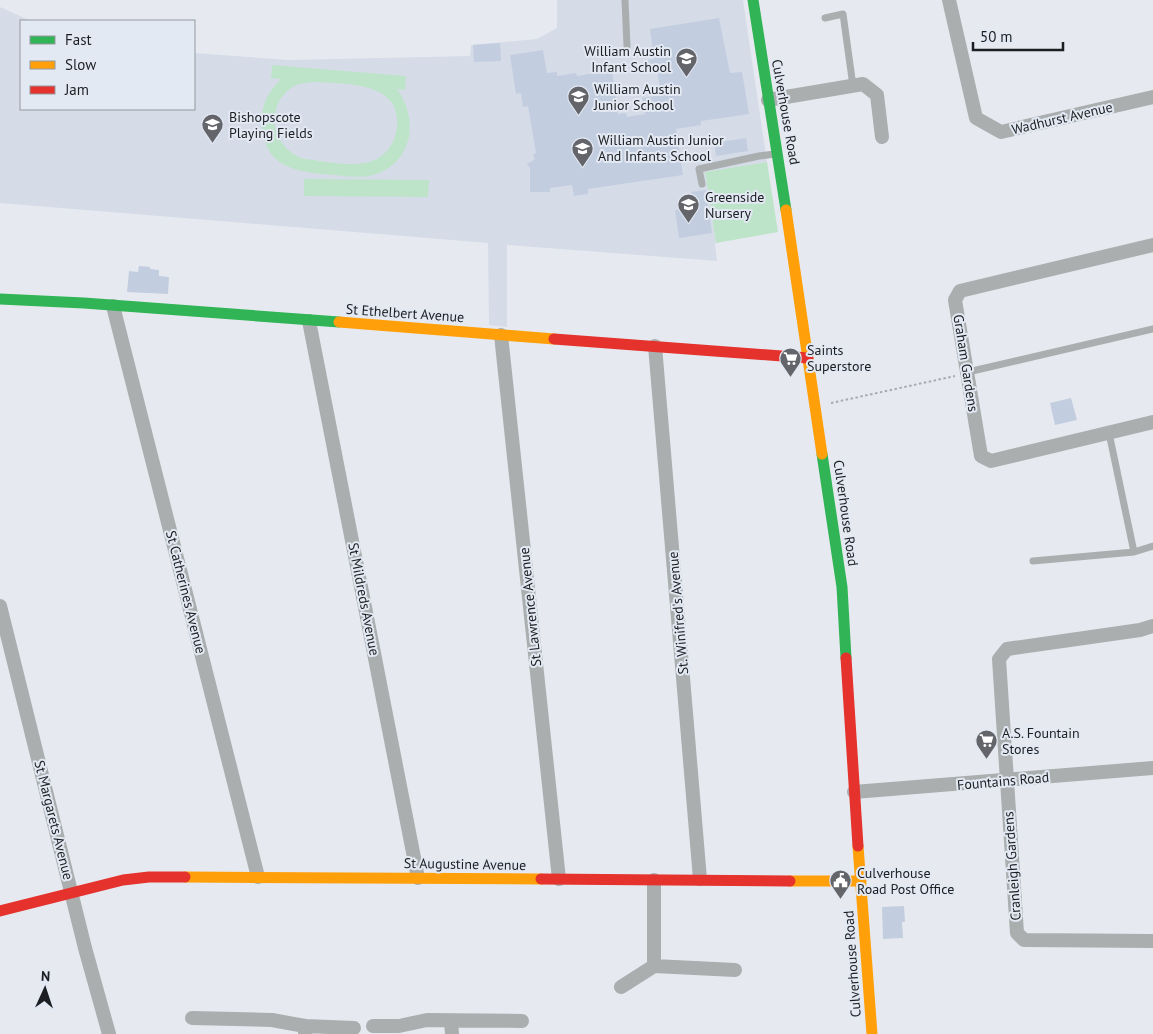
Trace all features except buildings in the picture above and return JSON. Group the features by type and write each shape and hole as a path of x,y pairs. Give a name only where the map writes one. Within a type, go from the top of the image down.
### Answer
{"street":[{"name":"Culverhouse Road","path":"752,0 778,154 842,587 854,792 872,1034"},
{"name":"Wadhurst Avenue","path":"949,0 976,118 1000,132 1153,97"},
{"path":"768,100 863,84 877,95 882,137"},
{"name":"Graham Gardens","path":"1153,245 960,291 955,300 980,456 991,461 1153,422"},
{"name":"St Ethelbert Avenue","path":"0,298 808,358"},
{"name":"St Catherines Avenue","path":"113,306 258,877"},
{"name":"St Mildreds Avenue","path":"309,321 418,878"},
{"name":"St Lawrence Avenue","path":"501,336 559,880"},
{"name":"St. Winifred's Avenue","path":"655,346 700,879"},
{"name":"St Margarets Avenue","path":"0,606 109,1034"},
{"name":"Cranleigh Gardens","path":"1153,626 1140,630 1007,649 999,659 1017,933 1024,940 1153,941"},
{"name":"Fountains Road","path":"854,792 1153,768"},
{"name":"St Augustine Avenue","path":"0,911 123,880 149,877 860,881"},
{"path":"654,880 654,966"},
{"path":"621,987 654,966 735,970"},
{"path":"192,1018 272,1020 305,1030 354,1028"},
{"path":"373,1026 399,1026 427,1020 452,1027 522,1021"}],"lane":[{"path":"625,0 627,46"},
{"path":"825,18 843,14 853,86"},
{"path":"702,184 699,169 759,156 778,154"},
{"path":"968,372 1153,329"},
{"path":"1109,433 1134,552"},
{"path":"1033,561 1134,552 1153,546"}],"path":[{"path":"816,406 968,372"}],"shaded area":[{"path":"557,0 743,0 767,162 705,172 717,261 507,245 507,327 489,325 488,243 0,203 0,7 29,20 20,20 20,110 195,110 195,53 288,60 470,56 471,45 537,39 557,28"}],"green space":[{"path":"272,65 406,76 405,90 397,89 409,115 410,129 408,142 403,153 383,171 365,177 310,172 288,167 271,154 262,130 261,122 265,102 281,79 271,78","holes":["313,82 357,85 383,95 392,103 397,116 396,133 390,147 384,154 365,163 348,164 304,159 284,146 275,126 278,104 284,94 294,86"]},
{"path":"767,162 778,232 716,243 705,172"},
{"path":"304,179 429,180 428,197 304,196"}],"traffic: fast":[{"path":"753,0 786,210"},
{"path":"0,299 84,303 339,322"},
{"path":"822,454 842,587 846,658"}],"traffic: slow":[{"path":"786,210 822,454"},
{"path":"339,322 554,339"},
{"path":"858,846 872,1034"},
{"path":"185,877 541,879"},
{"path":"790,881 861,881"}],"traffic: jam":[{"path":"554,339 808,358"},
{"path":"846,658 858,846"},
{"path":"0,911 123,880 149,877 185,877"},
{"path":"541,879 790,881"}],"place":[{"name":"William Austin Infant School","path":"687,78"},
{"name":"William Austin Junior School","path":"578,116"},
{"name":"Bishopscote Playing Fields","path":"213,144"},
{"name":"William Austin Junior And Infants School","path":"582,167"},
{"name":"Greenside Nursery","path":"689,224"},
{"name":"Saints Superstore","path":"791,377"},
{"name":"A.S. Fountain Stores","path":"986,760"},
{"name":"Culverhouse Road Post Office","path":"841,900"}]}
